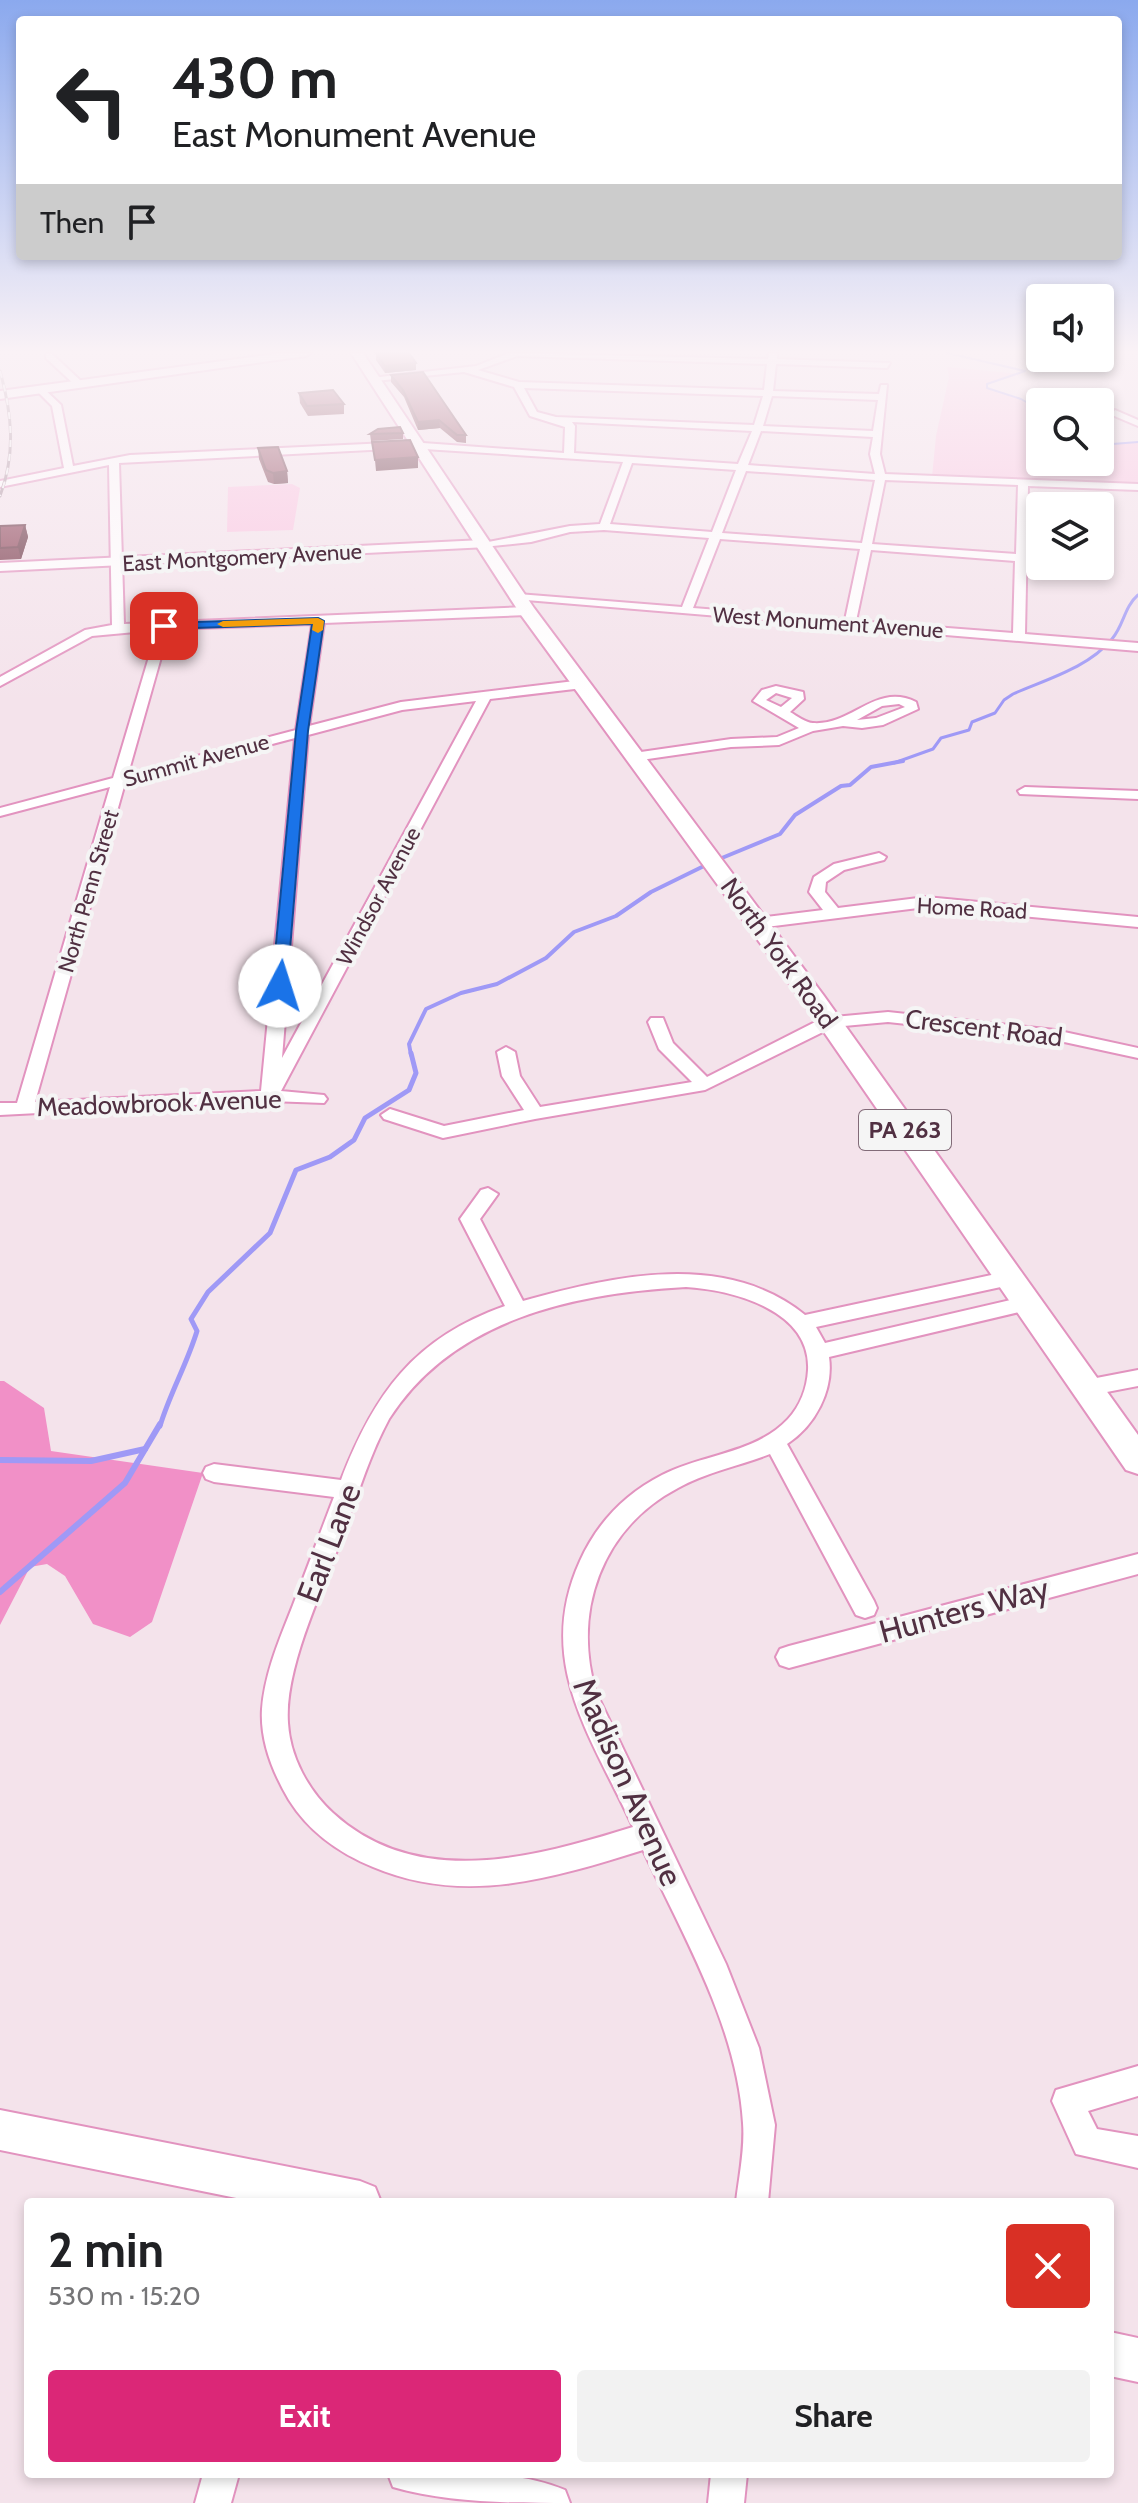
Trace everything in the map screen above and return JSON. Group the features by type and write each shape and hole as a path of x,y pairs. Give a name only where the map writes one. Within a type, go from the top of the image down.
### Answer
{"highway":[{"name":"North York Road","path":"435,470 523,604 758,923 1138,1461"}],"main road":[{"name":"East Montgomery Avenue","path":"0,567 483,544"},
{"path":"0,2130 340,2198"},
{"path":"1114,2355 1138,2360"}],"street":[{"path":"0,484 70,470"},
{"path":"114,470 118,628"},
{"path":"604,527 625,470"},
{"path":"686,611 743,470"},
{"path":"772,470 1138,487"},
{"path":"850,623 881,477 879,470"},
{"path":"1019,637 1018,558 1023,483"},
{"path":"483,544 538,538 570,529 604,527 1018,558"},
{"name":"West Monument Avenue","path":"0,682 89,633 118,628 318,621 523,604 686,611 1138,647"},
{"path":"270,1096 302,731 318,621"},
{"name":"North Penn Street","path":"24,1109 164,626"},
{"name":"Summit Avenue","path":"0,812 401,706 583,684"},
{"name":"Windsor Avenue","path":"270,1096 485,696"},
{"path":"782,713 810,728"},
{"path":"634,757 731,743 779,741 810,728 843,722"},
{"path":"1025,791 1138,795"},
{"path":"833,912 817,892 819,880 839,867 879,857"},
{"name":"Home Road","path":"758,923 833,912 947,903 1138,922"},
{"name":"Crescent Road","path":"829,1022 888,1017 1055,1035 1138,1053"},
{"path":"657,1022 665,1045 705,1085"},
{"path":"390,1115 443,1132 535,1113 705,1085 829,1022"},
{"path":"506,1052 511,1076 535,1113"},
{"name":"Meadowbrook Avenue","path":"0,1109 270,1096 318,1099"},
{"path":"488,1194 470,1219 516,1308"},
{"name":"Earl Lane","path":"650,1835 548,1866 490,1877 429,1874 378,1858 331,1831 300,1796 282,1756 274,1714 281,1669 381,1410 411,1372 449,1342 516,1308 658,1280 686,1278 747,1289 776,1304 803,1323 818,1352"},
{"path":"803,1323 1010,1278"},
{"path":"818,1352 1028,1303"},
{"name":"Madison Avenue","path":"752,2198 759,2126 748,2060 728,2000 586,1698 575,1661 574,1625 592,1557 613,1527 638,1502 667,1482 775,1442 799,1422 813,1401 820,1377 818,1352"},
{"path":"1086,1388 1138,1378"},
{"path":"775,1442 865,1608"},
{"path":"214,1473 349,1490"},
{"name":"Hunters Way","path":"789,1657 1138,1564"},
{"path":"1138,2081 1067,2101 1087,2143 1138,2152"},
{"path":"213,2503 220,2478"},
{"path":"426,2478 552,2503"},
{"path":"726,2503 729,2478"}],"shaded area":[{"path":"933,470 1026,470 1026,476 1114,476 1114,470 1138,470 1138,485 932,477"},
{"path":"292,484 300,488 293,530 227,532 228,487"},
{"path":"0,1381 44,1408 51,1451 203,1473 152,1622 130,1637 93,1624 65,1576 47,1564 30,1567 0,1625"}],"building":[{"path":"266,470 287,470 287,471 273,473"},
{"path":"25,525 18,547 0,548 0,526"}],"waterway":[{"path":"896,762 933,749 941,738 969,730 972,722 995,713 1004,700 1013,694 1091,658 1112,639 1138,595"},
{"path":"896,762 903,761"},
{"path":"717,860 780,834 795,815 841,786 850,785 871,767 896,762"},
{"path":"411,1055 409,1044 426,1009 461,993 497,984 546,958 574,932 616,916 651,892 708,864"},
{"path":"160,1426 197,1331 191,1319 208,1292 270,1233 296,1170 330,1157 354,1140 365,1118 409,1090 416,1073 411,1053"},
{"path":"0,1592 125,1483 160,1424"},
{"path":"0,1460 91,1461 145,1449"}],"railway":[{"path":"0,496 7,470"}],"slow traffic":[{"path":"223,624 318,621 318,630"}],"route":[{"path":"164,626 318,621 302,731 280,986"}]}
